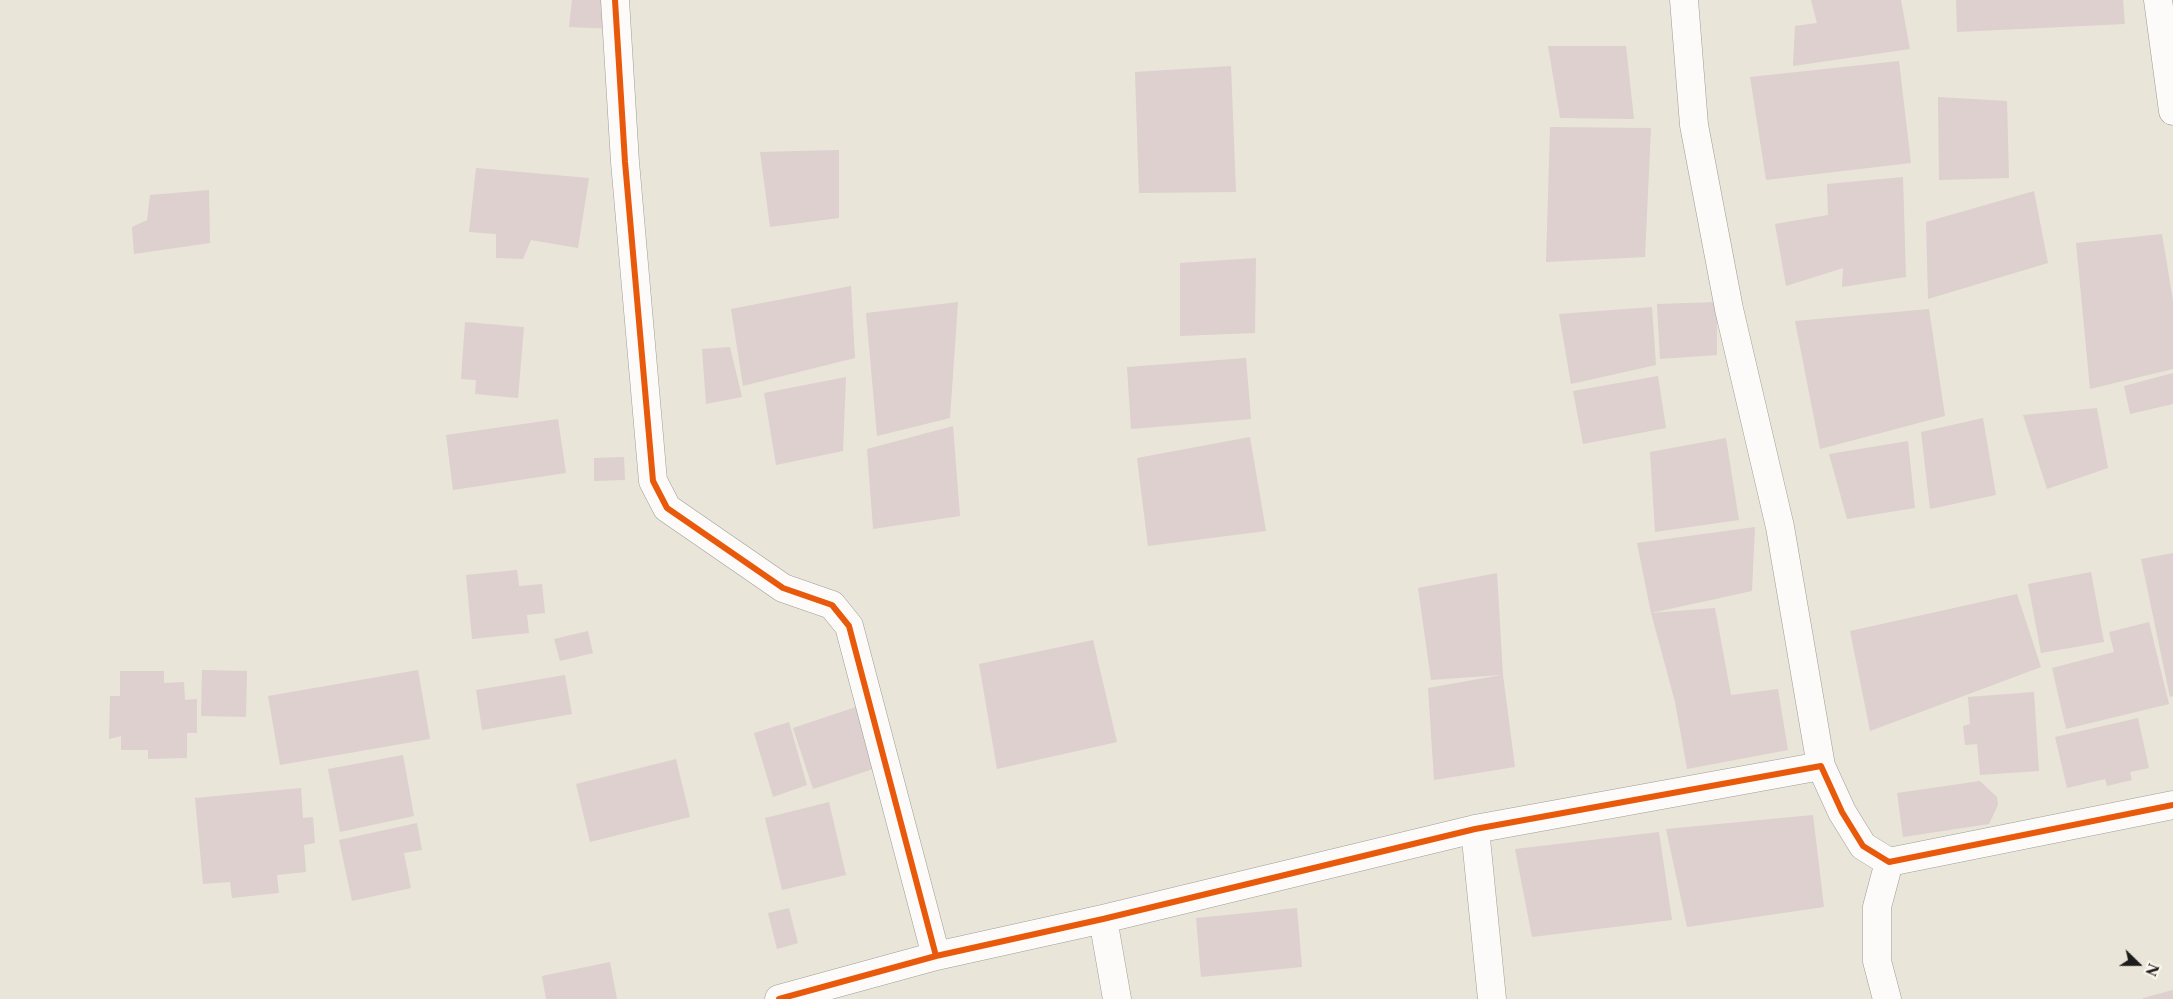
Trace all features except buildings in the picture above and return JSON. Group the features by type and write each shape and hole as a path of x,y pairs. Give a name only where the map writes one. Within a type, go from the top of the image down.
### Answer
{"street":[{"path":"615,0 626,172 652,481 667,508 783,588 832,605 848,626 936,956"},
{"path":"1684,0 1694,125 1729,309 1780,527 1821,766 1842,812 1863,846 1889,862 2173,805"},
{"path":"2158,0 2173,111"},
{"path":"779,999 936,956 1103,919 1475,828 1821,766"},
{"path":"1475,828 1492,999"},
{"path":"1887,999 1877,961 1877,907 1889,862"},
{"path":"1103,919 1117,999"}],"cycle path":[{"path":"615,0 625,162 653,481 667,508 783,588 832,605 849,626 936,956"},
{"path":"779,999 936,956 1103,919 1475,829 1821,766 1842,812 1863,846 1889,862 2173,805"}]}
